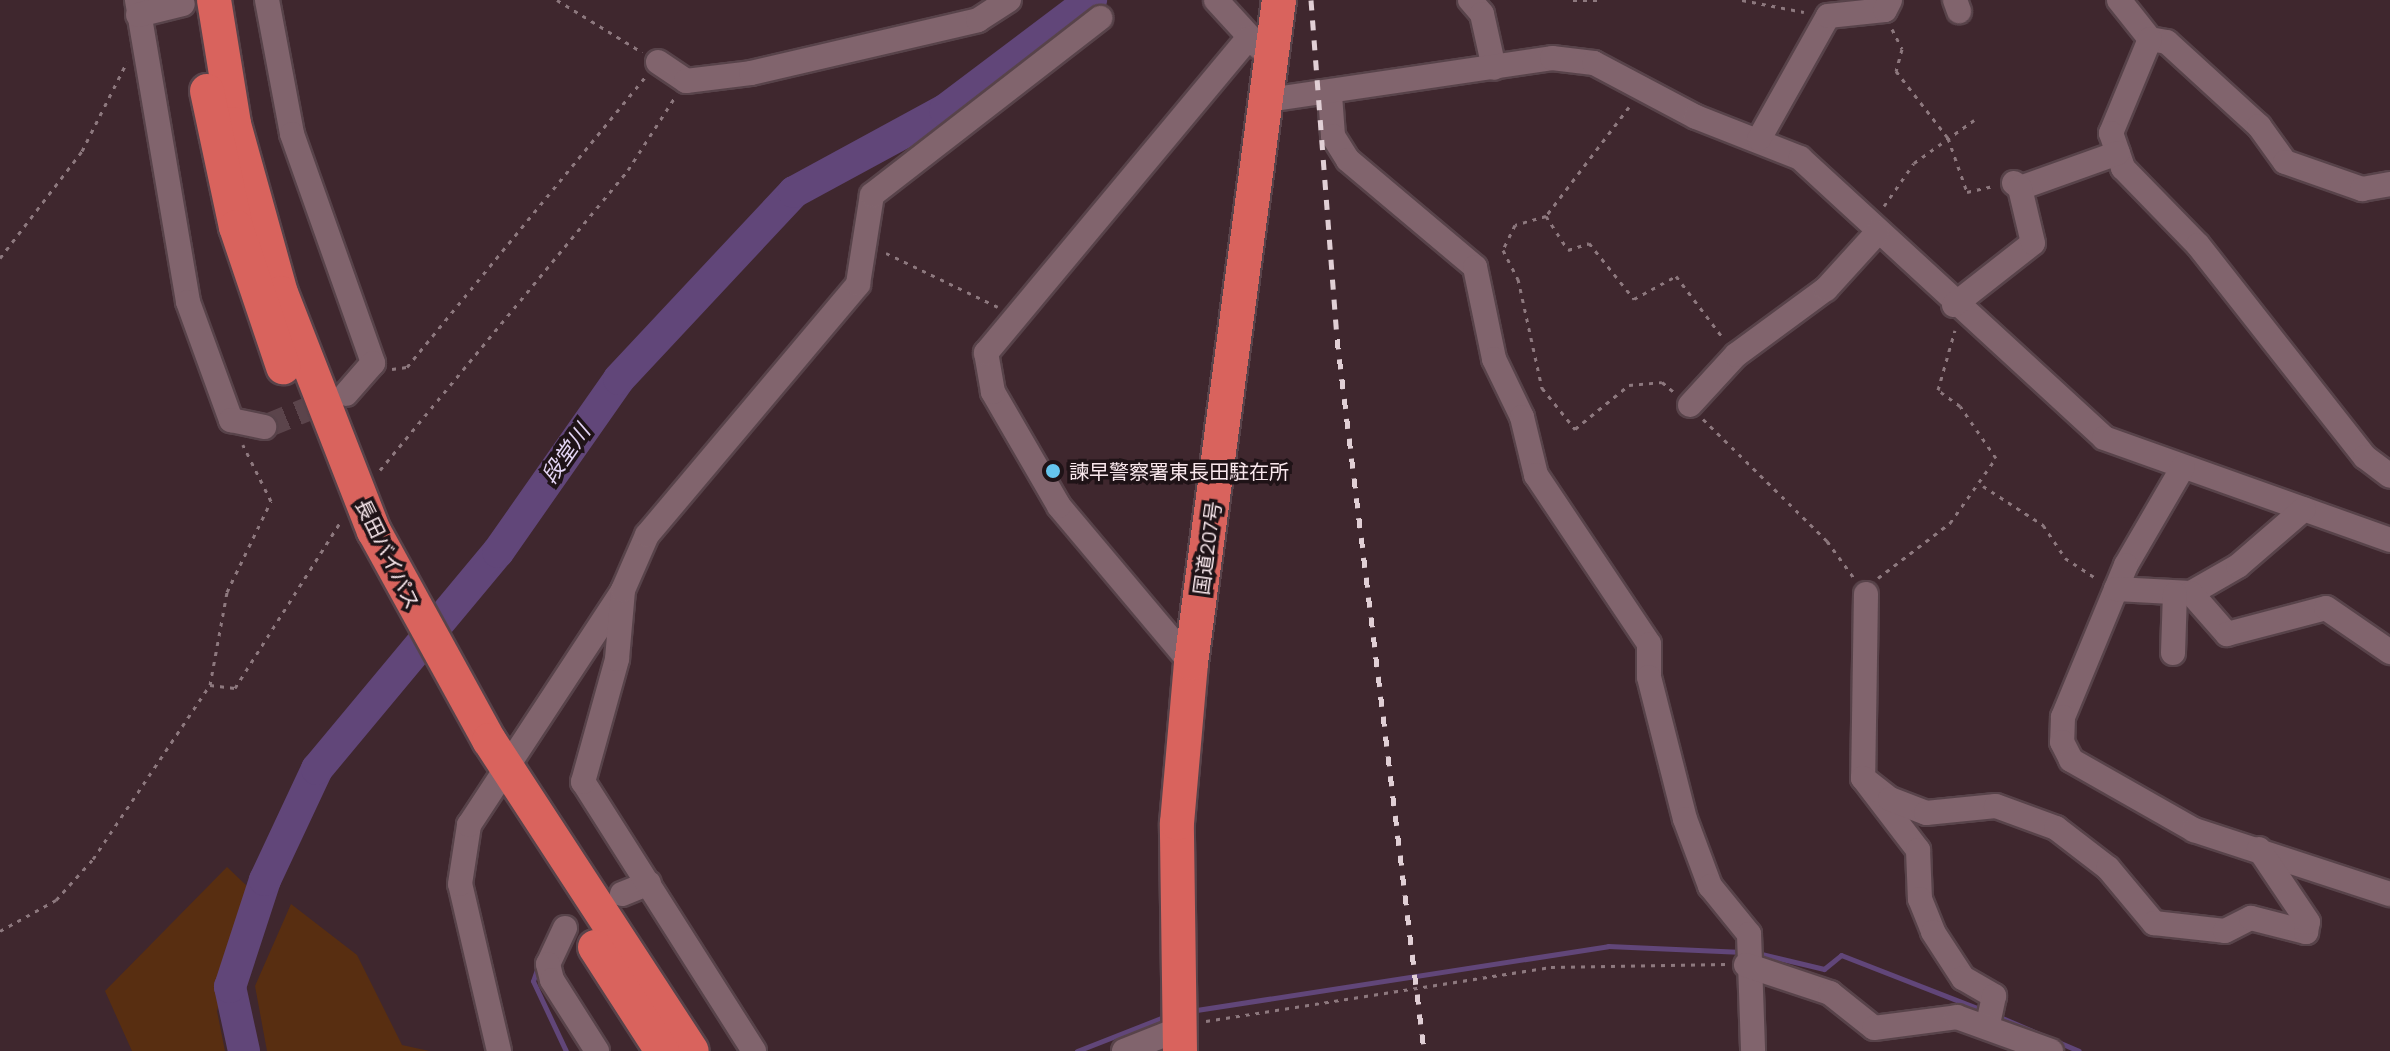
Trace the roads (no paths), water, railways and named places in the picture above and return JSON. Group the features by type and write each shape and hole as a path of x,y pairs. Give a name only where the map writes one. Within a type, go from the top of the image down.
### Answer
{"highway":[{"name":"国道207号","path":"1179,1027 1177,823 1191,663 1268,100 1261,48 1279,0"},
{"name":"長田バイパス","path":"195,2 214,145 236,227 359,524 489,761 662,1051"},
{"name":"長田バイパス","path":"489,761 692,1051"}],"street":[{"path":"267,0 292,134 373,363 346,394"},
{"path":"658,62 686,81 907,38 978,20 1009,0"},
{"path":"1191,663 1059,506 993,392 986,353 1012,314 1261,48 1216,0"},
{"path":"1470,0 1482,14 1494,68"},
{"path":"2119,0 2150,39 2167,42 2259,126 2285,162 2362,189 2390,184"},
{"path":"195,2 139,16 188,302 231,420 264,427"},
{"path":"1759,139 1828,16 1886,5"},
{"path":"499,1051 460,884 469,825 489,761 524,745 623,590 647,535 858,284 869,245 872,195 888,177 1100,18"},
{"path":"2150,39 2111,133 2118,153 2139,191 2198,245 2388,472"},
{"path":"1268,100 1330,95 1552,58 1594,63 1651,89 1696,117 1759,139 1800,158 1957,309 2104,438 2390,540"},
{"path":"1330,95 1333,136 1348,160 1475,267 1494,359 1522,417 1536,475 1649,644 1649,677 1685,819 1710,886 1747,956 1753,1051"},
{"path":"1957,309 2033,243 2017,185 2118,153"},
{"path":"1690,405 1736,355 1826,289 1872,228"},
{"path":"2183,467 2116,589 2063,717 2062,742 2071,760 2194,830 2390,894"},
{"path":"2116,589 2183,594 2238,566 2304,509"},
{"path":"623,590 617,659 583,782 754,1051"},
{"path":"1866,594 1863,778 1918,850 1920,899 1933,932 1963,978 1990,1012 2051,1051"},
{"path":"2183,594 2227,634 2326,608 2390,652"},
{"path":"2173,653 2183,594"},
{"path":"1863,778 1890,799 1926,813 1996,806 2056,828 2108,868 2154,923 2225,931 2251,918 2306,932 2308,922 2259,849"},
{"path":"622,894 649,883"},
{"path":"565,928 548,964 552,980 597,1051"},
{"path":"1747,956 1830,993 1874,1028 1990,1012"},
{"path":"1124,1051 1179,1027"}],"waterway":[{"name":"段堂川","path":"244,1051 230,987 265,880 317,769 498,552 619,379 794,192 945,110 1091,0"},
{"path":"548,937 533,981 566,1051"},
{"path":"1190,1011 1608,946 1743,952"},
{"path":"1757,953 1824,969 1841,955 1982,1010"},
{"path":"1077,1051 1169,1015"},
{"path":"1995,1015 2079,1051"}],"tunnel":[{"path":"264,427 337,397"}],"railway":[{"path":"1311,0 1337,339 1424,1051"}],"place":[{"name":"諫早警察署東長田駐在所","path":"1053,471"}]}
